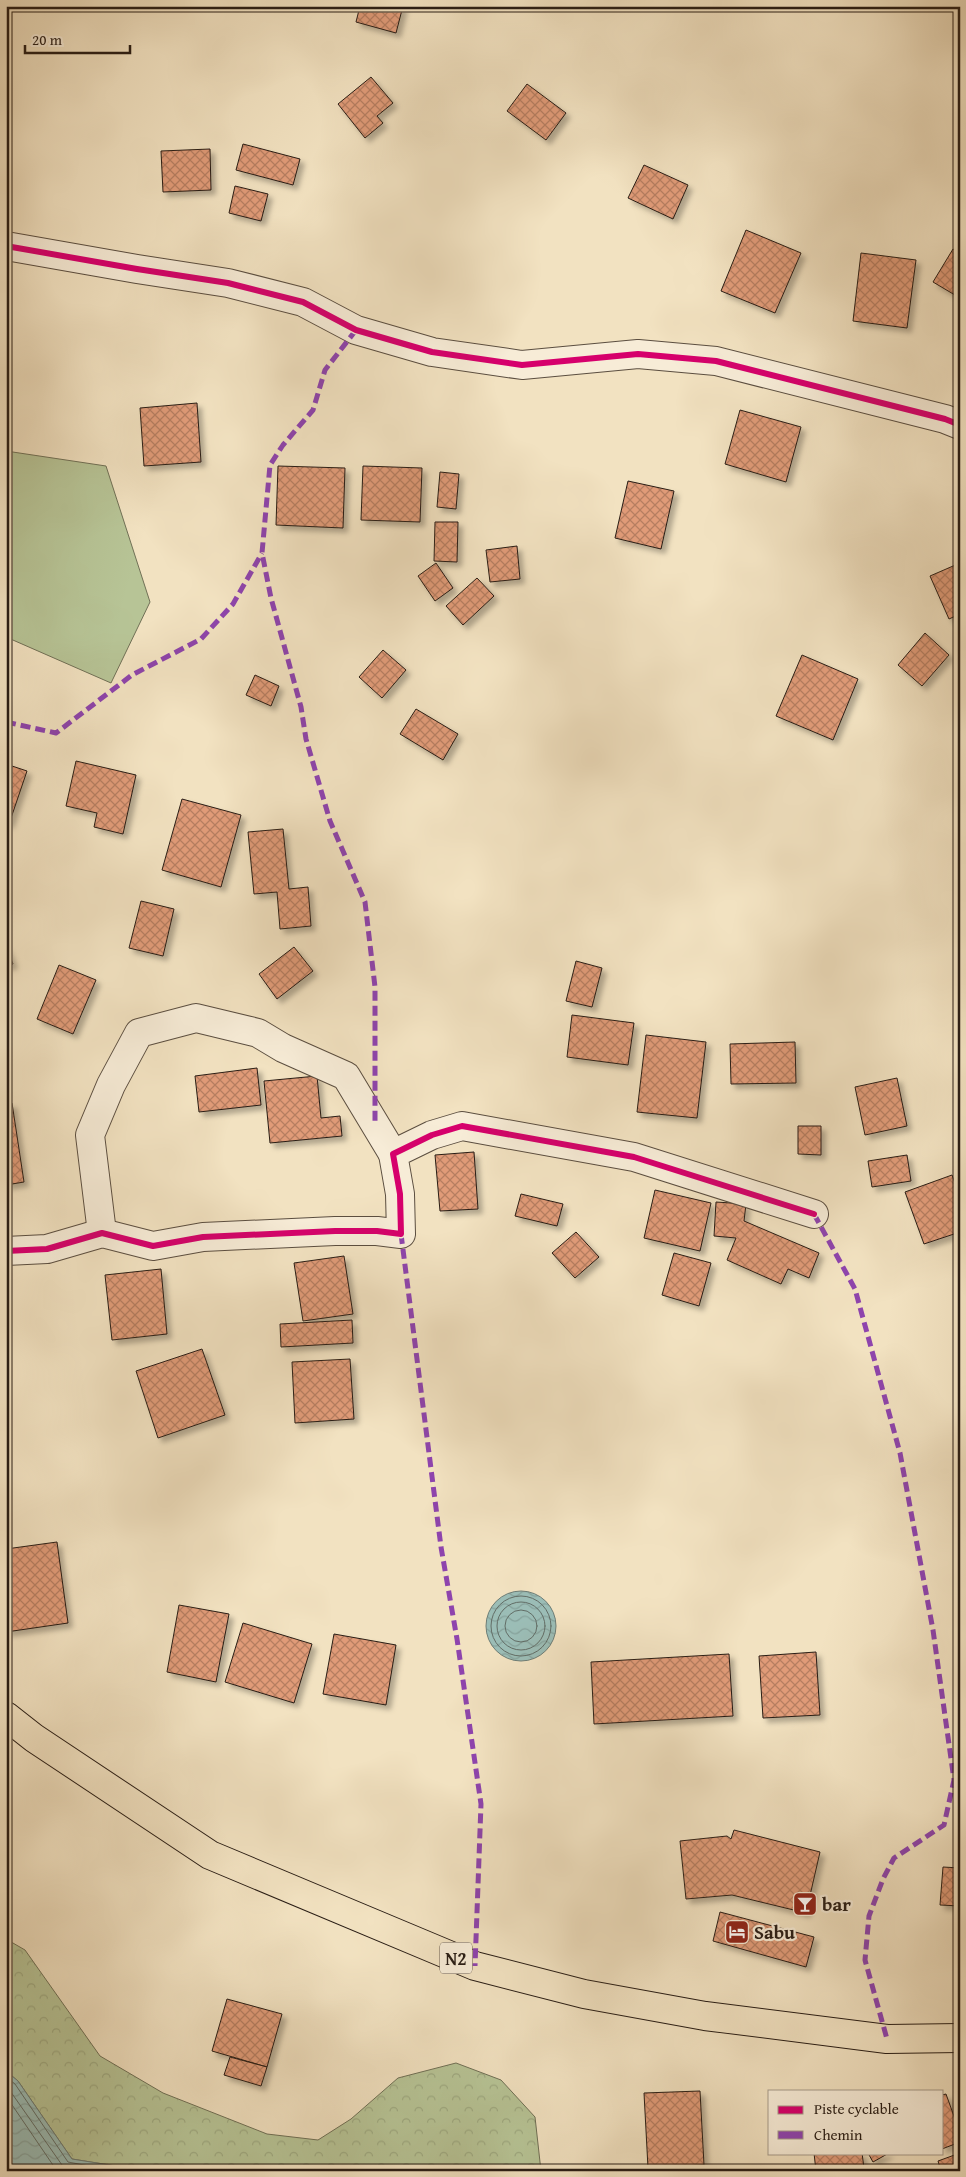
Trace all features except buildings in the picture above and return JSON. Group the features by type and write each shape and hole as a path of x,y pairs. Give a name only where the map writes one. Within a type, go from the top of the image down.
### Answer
{"highway":[{"name":"N2","path":"6,1716 34,1738 210,1855 474,1966 584,1994 705,2016 887,2039 960,2038"}],"street":[{"path":"6,246 137,269 228,282 302,302 356,330 432,352 522,365 638,354 716,361 881,402 960,425"},
{"path":"6,1251 47,1249 102,1232 153,1246 203,1237 307,1232 377,1231 401,1234 400,1194 393,1154 346,1076 284,1048 258,1033 196,1018 186,1020 139,1034 111,1085 90,1135 102,1232"},
{"path":"393,1154 432,1135 462,1126 634,1157 814,1214"}],"green space":[{"path":"6,451 106,466 150,602 111,683 6,637"},
{"path":"6,1939 25,1950 100,2056 163,2093 267,2134 318,2140 351,2119 398,2078 456,2063 501,2080 535,2117 541,2171 147,2171 72,2159 18,2081 6,2071"}],"water":[{"path":"528,1591 541,1597 550,1606 554,1612 556,1626 554,1640 546,1651 535,1659 514,1661 507,1659 496,1651 488,1640 486,1619 488,1612 496,1601 507,1593"},
{"path":"6,2071 18,2081 72,2159 147,2171 6,2171"}],"marked path":[{"path":"356,330 325,370 313,410 283,445 270,465 262,553 271,598 301,707 306,739 330,821 365,902 375,987 375,1124"},
{"path":"6,722 56,733 132,675 201,639 233,604 262,553"},
{"path":"814,1214 855,1289 900,1453 933,1630 954,1780 944,1825 894,1858 883,1879 869,1916 865,1960 887,2039"},
{"path":"401,1234 441,1547 457,1639 481,1804 475,1966"}],"cycle path":[{"path":"6,246 228,283 303,302 356,330 432,352 522,365 638,354 716,361 945,419 960,425"},
{"path":"6,1251 47,1249 102,1233 153,1246 203,1237 335,1231 377,1231 401,1234 400,1194 393,1154 432,1135 462,1126 634,1157 814,1214"}],"place":[{"name":"bar","path":"805,1904"},
{"name":"Sabu","path":"737,1932"}]}
